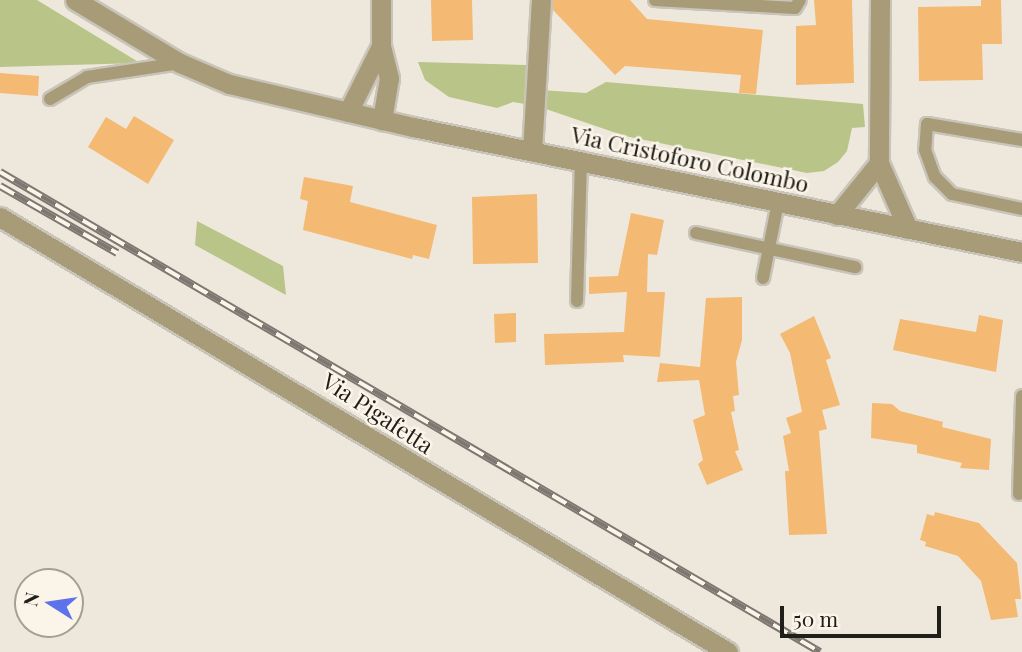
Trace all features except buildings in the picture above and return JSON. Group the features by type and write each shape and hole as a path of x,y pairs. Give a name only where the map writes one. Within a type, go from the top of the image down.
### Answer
{"street":[{"name":"Via Cristoforo Colombo","path":"75,0 180,64 229,84 382,120 1022,252"},
{"path":"381,0 381,46 389,78 382,120"},
{"path":"532,150 541,0"},
{"path":"880,0 879,163 908,229"},
{"path":"348,112 352,95 381,46"},
{"path":"837,215 879,163"},
{"name":"Via Pigafetta","path":"0,217 728,652"}],"lane":[{"path":"655,0 795,8 800,0"},
{"path":"50,99 87,77 180,64"},
{"path":"1022,140 928,124 925,150 935,177 952,194 1022,209"},
{"path":"577,301 581,161"},
{"path":"763,278 778,202"},
{"path":"696,233 855,267"},
{"path":"1019,494 1022,396"}],"green space":[{"path":"0,0 37,0 140,63 0,67"},
{"path":"418,62 526,65 525,104 513,102 497,108 449,97 425,80"},
{"path":"606,82 863,104 865,127 852,128 847,151 838,162 824,171 807,173 625,136 540,107 540,90 586,93"},
{"path":"197,221 283,266 286,295 195,245"}],"railway":[{"path":"0,172 820,652"},
{"path":"0,186 117,253"}]}
